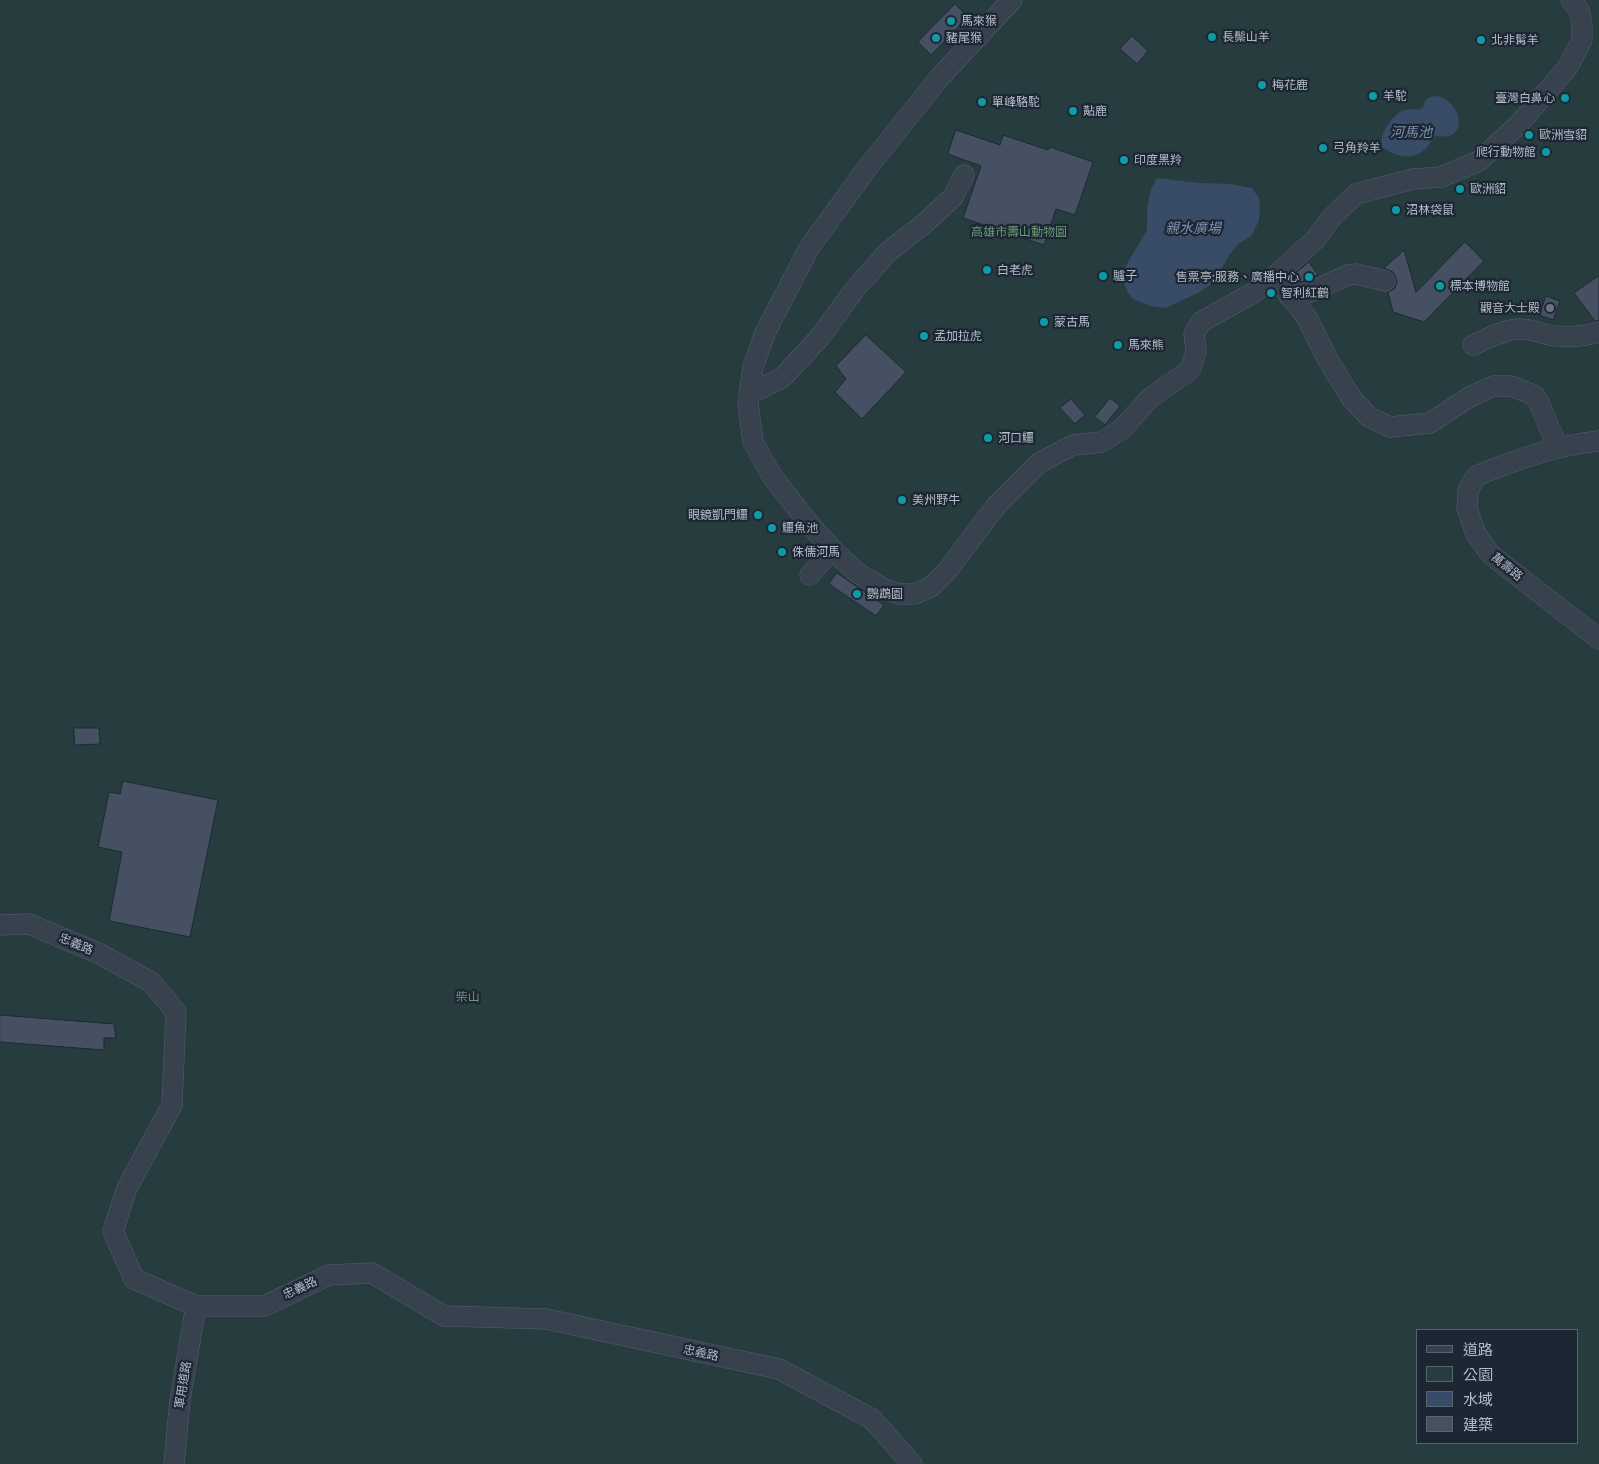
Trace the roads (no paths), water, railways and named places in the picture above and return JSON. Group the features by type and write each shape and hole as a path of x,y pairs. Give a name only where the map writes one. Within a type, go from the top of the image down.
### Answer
{"lane":[{"path":"1012,0 940,78 868,167 809,248 765,332 753,367 748,404 753,442 772,476 811,526 856,572 884,589 899,594 914,594 932,587 947,571 996,506 1039,462 1073,445 1102,442 1122,429 1150,398 1190,370 1196,352 1194,334 1201,322 1253,294 1275,276 1315,240 1332,217 1356,194 1413,179 1440,177 1480,161 1518,125 1568,67 1582,40 1579,10 1571,0"},
{"path":"749,394 782,378 820,337 855,289 888,252 925,223 953,197 964,175"},
{"path":"1289,296 1308,293 1348,275 1356,274 1385,281"},
{"path":"1275,276 1308,318 1328,360 1352,399 1369,417 1390,427 1430,423 1468,398 1493,386 1511,386 1534,395 1540,403 1558,448"},
{"path":"1473,344 1506,331 1518,329 1528,329 1555,336 1579,336 1599,332"},
{"name":"萬壽路","path":"1599,441 1558,448 1476,476 1468,491 1467,508 1476,534 1491,555 1599,639"},
{"path":"810,574 832,549"},
{"name":"忠義路","path":"0,925 29,924 98,953 151,982 176,1012 172,1105 127,1188 113,1231 134,1278 196,1306 264,1306 329,1275 372,1272 408,1296 444,1316 546,1319 779,1369 872,1419 912,1464"},
{"name":"軍用道路","path":"174,1464 180,1400 196,1306"}],"water":[{"name":"河馬池","path":"1436,96 1445,99 1456,112 1459,120 1455,133 1447,136 1436,136 1425,149 1413,156 1402,156 1382,147 1381,142 1384,131 1395,116 1404,110 1420,109 1427,99"},
{"name":"親水廣場","path":"1157,178 1199,183 1231,184 1252,188 1260,200 1259,221 1251,236 1238,244 1214,282 1200,292 1166,308 1151,306 1133,299 1124,283 1124,269 1147,230 1147,209 1151,189"}],"place":[{"name":"馬來猴","path":"951,21"},
{"name":"長鬃山羊","path":"1212,37"},
{"name":"豬尾猴","path":"936,38"},
{"name":"北非髯羊","path":"1481,40"},
{"name":"梅花鹿","path":"1262,85"},
{"name":"羊駝","path":"1373,96"},
{"name":"臺灣白鼻心","path":"1565,98"},
{"name":"單峰駱駝","path":"982,102"},
{"name":"黇鹿","path":"1073,111"},
{"name":"歐洲雪貂","path":"1529,135"},
{"name":"弓角羚羊","path":"1323,148"},
{"name":"爬行動物館","path":"1546,152"},
{"name":"印度黑羚","path":"1124,160"},
{"name":"歐洲貂","path":"1460,189"},
{"name":"沼林袋鼠","path":"1396,210"},
{"name":"白老虎","path":"987,270"},
{"name":"驢子","path":"1103,276"},
{"name":"售票亭;服務、廣播中心","path":"1309,277"},
{"name":"標本博物館","path":"1440,286"},
{"name":"智利紅鶴","path":"1271,293"},
{"name":"觀音大士殿","path":"1550,308"},
{"name":"蒙古馬","path":"1044,322"},
{"name":"孟加拉虎","path":"924,336"},
{"name":"馬來熊","path":"1118,345"},
{"name":"河口鱷","path":"988,438"},
{"name":"美州野牛","path":"902,500"},
{"name":"眼鏡凱門鱷","path":"758,515"},
{"name":"鱷魚池","path":"772,528"},
{"name":"侏儒河馬","path":"782,552"},
{"name":"鸚鵡園","path":"857,594"}],"park label":[{"name":"高雄市壽山動物園","path":"1019,232"},
{"name":"柴山","path":"468,997"}]}
